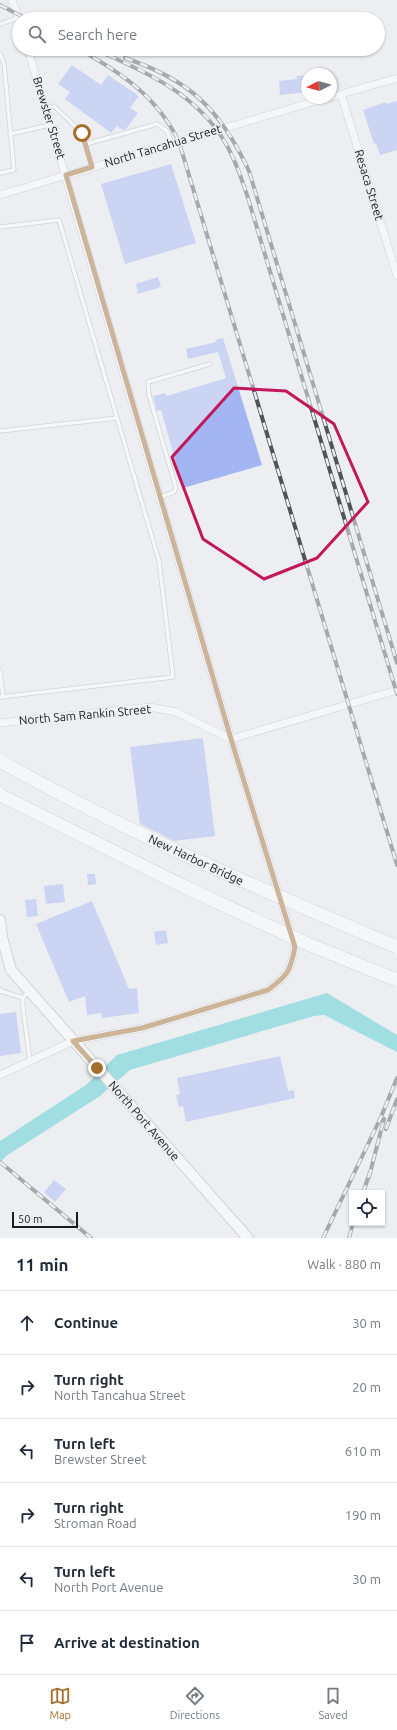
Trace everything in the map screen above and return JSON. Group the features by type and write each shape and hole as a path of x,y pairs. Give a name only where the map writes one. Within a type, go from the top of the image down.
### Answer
{"highway":[{"name":"New Harbor Bridge","path":"0,761 40,784 132,830 233,877 397,947"},
{"path":"0,795 185,887 296,939 397,980"}],"main road":[{"name":"North Port Avenue","path":"0,922 2,937 11,970 26,994 73,1041 116,1088 248,1238"}],"street":[{"path":"12,0 16,12"},
{"name":"Brewster Street","path":"30,56 231,739 295,947 291,965 284,978 268,990 142,1028 73,1041"},
{"path":"337,95 397,78"},
{"name":"Resaca Street","path":"341,94 397,276"},
{"name":"North Tancahua Street","path":"0,195 306,104"},
{"path":"231,739 397,690"},
{"name":"North Sam Rankin Street","path":"0,723 150,707 176,712 231,739"},
{"path":"0,1075 73,1041"}],"lane":[{"path":"0,24 12,21"},
{"path":"0,54 4,64 14,170 0,173"},
{"path":"46,108 54,106 82,133 92,167"},
{"path":"10,134 51,124"},
{"path":"86,144 157,124 167,131 172,144"},
{"path":"0,227 59,220 159,561 173,677 2,697 0,671"},
{"path":"161,497 174,492 176,488 148,394 148,382 210,364"},
{"path":"0,431 117,418"},
{"path":"0,989 2,991 26,994 30,1061"}],"highlighted area":[{"path":"234,388 286,391 334,424 368,502 317,558 264,579 203,539 172,457"}],"water":[{"path":"327,993 397,1035 397,1052 324,1015 314,1016 130,1070 100,1096 6,1156 0,1163 0,1141 86,1085 117,1055"}],"building":[{"path":"72,65 101,85 108,75 139,96 130,108 138,113 126,129 123,130 117,126 111,133 65,99 70,92 58,84"},
{"path":"296,76 301,76 301,93 280,95 279,81 297,79"},
{"path":"397,101 397,150 380,155 376,143 374,144 363,110 386,102 387,104"},
{"path":"171,164 196,243 125,264 101,184"},
{"path":"158,277 161,287 138,294 136,284"},
{"path":"223,338 262,465 183,488 161,410 157,411 153,396 165,393 167,396 226,378 218,352 188,359 186,349 216,342 215,340"},
{"path":"203,738 215,836 174,841 140,824 130,747"},
{"path":"87,874 95,874 96,884 88,885"},
{"path":"63,884 65,902 46,904 44,886"},
{"path":"36,899 38,916 27,917 25,900"},
{"path":"92,901 129,989 137,988 139,1013 102,1018 101,1013 87,1015 85,996 69,1002 36,924"},
{"path":"166,930 168,943 156,945 154,932"},
{"path":"16,1012 21,1053 0,1056 0,1014"},
{"path":"280,1056 288,1091 294,1090 295,1098 186,1122 183,1106 179,1107 176,1095 180,1094 177,1078"},
{"path":"54,1180 66,1189 55,1202 44,1192"}],"railway":[{"path":"0,5 14,12"},
{"path":"91,56 123,77 149,99 160,111 179,142 397,865"},
{"path":"110,56 132,66 168,86 201,111 214,126 233,157 248,198 397,694"},
{"path":"125,58 168,76 185,87 200,100 227,130 249,171 397,663"},
{"path":"323,1238 381,1117 397,1078"},
{"path":"386,1129 397,1099"},
{"path":"369,1177 384,1119"},
{"path":"0,1162 91,1238"},
{"path":"364,1190 370,1172"},
{"path":"349,1238 352,1226"}],"route":[{"path":"82,133 92,167 66,175 231,739 295,947 291,965 284,978 268,990 142,1028 73,1041 97,1068"}]}
